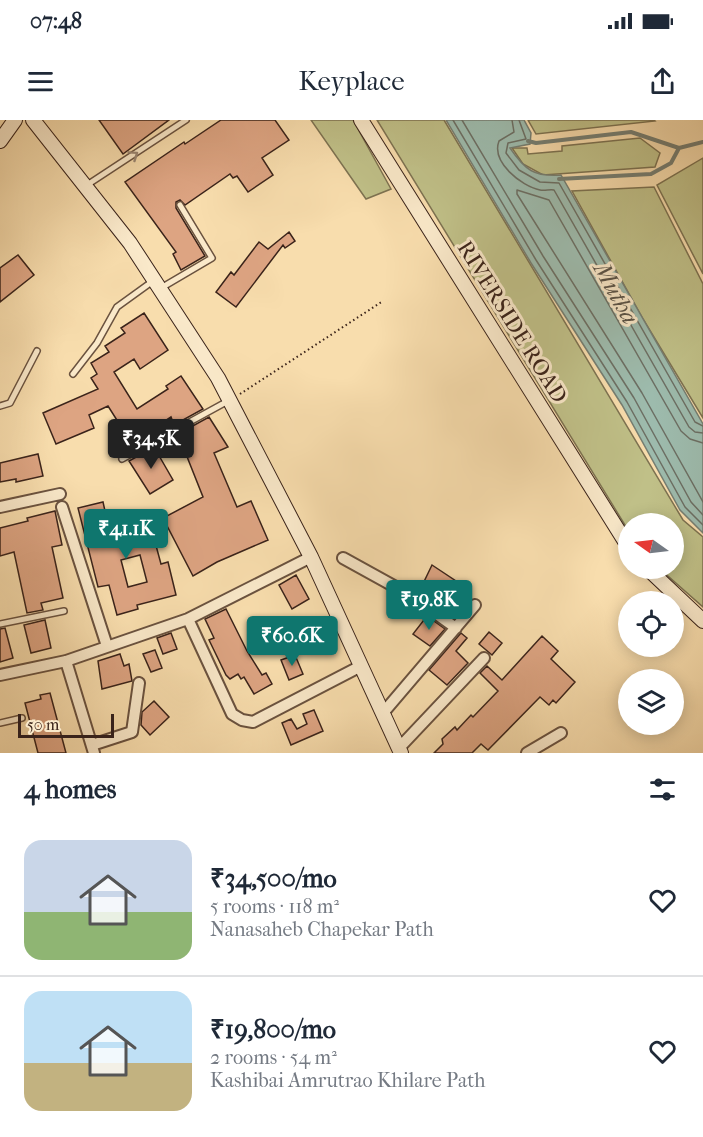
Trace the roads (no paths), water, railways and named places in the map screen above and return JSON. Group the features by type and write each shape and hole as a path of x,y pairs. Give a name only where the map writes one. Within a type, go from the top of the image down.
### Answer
{"street":[{"path":"0,141 15,120"},
{"path":"33,120 130,243 230,400 311,557 383,712 396,751 484,658"},
{"name":"RIVERSIDE ROAD","path":"361,120 618,532"},
{"path":"0,507 60,494"},
{"path":"62,507 107,646"},
{"path":"0,675 66,660 188,619 311,557"},
{"path":"343,558 410,595 456,627"},
{"path":"658,579 703,621"},
{"path":"383,712 475,605"},
{"path":"188,619 232,714 248,722 253,722 361,666"},
{"path":"66,660 93,749 132,732 139,682"},
{"path":"527,753 561,733"}],"lane":[{"path":"85,186 186,120"},
{"path":"72,374 97,343 117,307 157,284 212,258 180,205"},
{"path":"0,406 10,403 37,351"},
{"path":"122,459 230,400"},
{"path":"0,624 64,611"},
{"path":"0,723 22,718"}],"water":[{"name":"Mutha","path":"446,120 524,120 531,133 530,144 510,148 520,162 531,171 544,175 561,175 703,424 703,533 680,510 622,405 531,263"}],"waterway":[{"path":"528,141 536,143 631,132 679,148 703,142"},
{"path":"559,179 651,174 671,163 679,148"}]}
